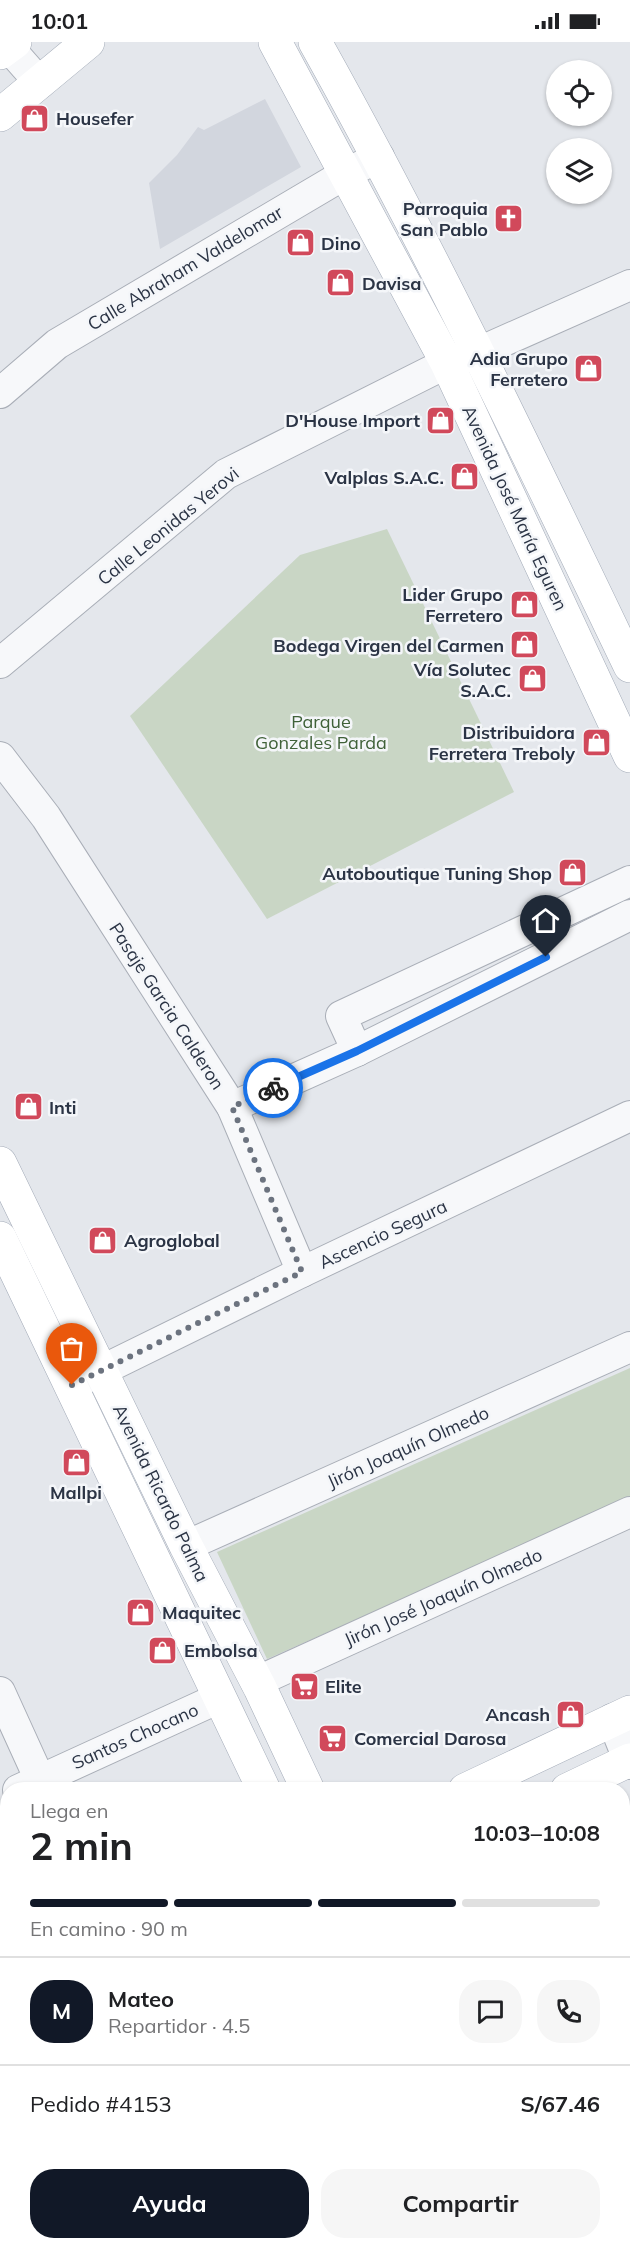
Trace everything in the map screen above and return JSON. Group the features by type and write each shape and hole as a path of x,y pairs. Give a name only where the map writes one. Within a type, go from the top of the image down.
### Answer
{"main road":[{"path":"0,115 88,42"},
{"name":"Avenida José María Eguren","path":"275,42 447,363 630,756"},
{"name":"Avenida José María Eguren","path":"315,42 379,157 479,352 630,666"},
{"path":"409,294 441,278"},
{"name":"Avenida Ricardo Palma","path":"0,1163 186,1546 304,1782"},
{"name":"Avenida Ricardo Palma","path":"0,1238 260,1782"},
{"path":"482,1782 621,1715"},
{"path":"585,1782 630,1762"}],"street":[{"path":"7,46 40,83"},
{"name":"Calle Abraham Valdelomar","path":"0,393 57,344 345,174 379,157"},
{"name":"Calle Leonidas Yerovi","path":"0,663 226,474 447,363 479,352 629,287"},
{"name":"Pasaje Garcia Calderon","path":"0,757 46,818 232,1107 302,1272"},
{"path":"357,1051 341,1016 630,881"},
{"path":"232,1107 357,1051 630,915"},
{"name":"Ascencio Segura","path":"72,1385 302,1272 630,1116"},
{"name":"Jirón Joaquín Olmedo","path":"186,1546 630,1347"},
{"name":"Jirón José Joaquín Olmedo","path":"256,1682 630,1512"},
{"path":"0,1692 28,1782"},
{"name":"Santos Chocano","path":"36,1782 219,1698"},
{"path":"621,1715 630,1762"}],"shaded area":[{"path":"265,99 301,167 160,249 149,183 177,155 198,127 204,130"}],"green space":[{"name":"Parque Gonzales Parda","path":"387,529 514,792 267,919 130,716 300,555"},
{"path":"630,1368 630,1499 267,1659 217,1552"}],"way so far":[{"path":"72,1385 302,1272 232,1107 273,1088"}],"place":[{"name":"Housefer","path":"35,118"},
{"name":"Parroquia San Pablo","path":"509,218"},
{"name":"Dino","path":"300,243"},
{"name":"Davisa","path":"341,283"},
{"name":"Adia Grupo Ferretero","path":"589,368"},
{"name":"D'House Import","path":"441,420"},
{"name":"Valplas S.A.C.","path":"465,477"},
{"name":"Lider Grupo Ferretero","path":"524,604"},
{"name":"Bodega Virgen del Carmen","path":"525,645"},
{"name":"Vía Solutec S.A.C.","path":"532,679"},
{"name":"Distribuidora Ferretera Treboly","path":"596,742"},
{"name":"Autoboutique Tuning Shop","path":"573,873"},
{"name":"Inti","path":"28,1107"},
{"name":"Agroglobal","path":"103,1240"},
{"name":"Mallpi","path":"76,1463"},
{"name":"Maquitec","path":"141,1612"},
{"name":"Embolsa","path":"163,1650"},
{"name":"Elite","path":"304,1686"},
{"name":"Ancash","path":"571,1714"},
{"name":"Comercial Darosa","path":"333,1738"}],"route":[{"path":"273,1088 357,1051 546,957"}]}
